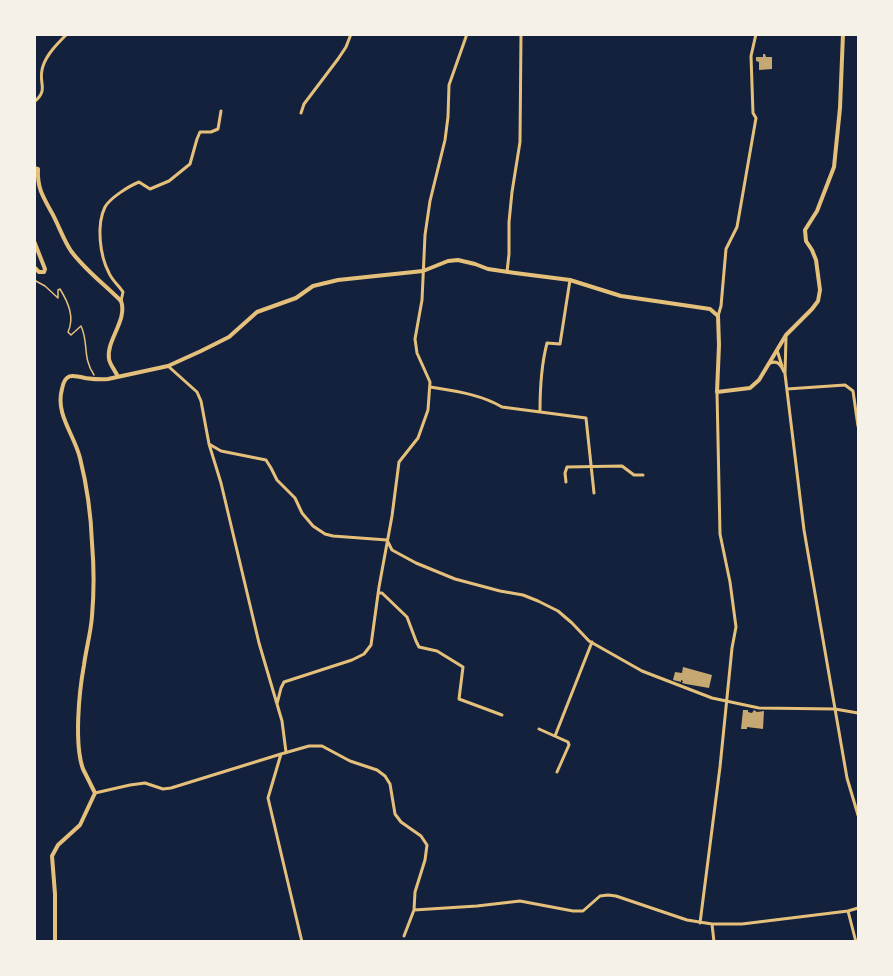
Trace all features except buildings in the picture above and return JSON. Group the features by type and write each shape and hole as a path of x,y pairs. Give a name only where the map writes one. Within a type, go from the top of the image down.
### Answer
{"street":[{"path":"34,102 43,90 40,78 42,68 57,44 67,34"},
{"path":"301,113 304,104 346,47 351,34"},
{"path":"277,704 284,682 352,660 364,654 371,645 399,462 418,438 428,410 430,382 417,353 415,339 422,300 425,235 430,201 445,140 449,85 466,34"},
{"path":"700,923 736,627 720,534 718,316 726,249 737,227 756,118 753,113 751,56 756,34"},
{"path":"717,392 750,388 759,380 786,335 818,301 820,290 816,260 806,241 805,230 817,211 834,167 840,108 843,34"},
{"path":"507,272 508,222 520,142 521,35"},
{"path":"118,377 108,357 122,311 123,292 109,274 102,252 100,238 102,217 106,206 132,185 139,182 150,189 169,181 190,164 200,132 211,132 218,129 221,111"},
{"path":"34,168 38,169 40,191 67,244 82,264 121,301"},
{"path":"34,241 45,270 42,273 34,267"},
{"path":"95,794 83,767 78,728 83,667 92,616 92,531 80,457 62,413 60,400 64,381 69,376 76,375 98,380 168,366 229,337 257,312 296,298 313,286 338,280 423,271 458,260 507,272 570,280 621,296 710,309 718,316"},
{"path":"540,411 540,377 544,355 547,343 560,344 570,280"},
{"path":"786,335 785,374 804,530 847,778 858,815"},
{"path":"777,350 785,357"},
{"path":"777,350 785,374"},
{"path":"770,363 774,362 782,366"},
{"path":"168,366 197,392 201,401 208,444 221,483 259,643 282,721 284,753 268,798 302,942"},
{"path":"787,389 845,385 853,391 858,426"},
{"path":"430,387 456,391 494,402 502,407 586,418 594,493"},
{"path":"208,444 220,451 266,460 277,480 295,498 302,513 317,530 333,536 387,540"},
{"path":"566,482 567,467 622,466 634,476 643,475"},
{"path":"387,540 392,550 455,579 523,595 538,601 558,611 592,642 642,671 712,698 759,708 835,709 858,712"},
{"path":"378,593 382,593 407,616 419,647 437,651 463,667 459,699 502,715"},
{"path":"555,736 592,642"},
{"path":"538,729 570,745 557,772"},
{"path":"55,942 52,856 58,845 80,825 95,794 145,783 163,789 171,788 309,746 322,746 350,761 377,770 385,776 390,784 395,814 400,822 421,836 427,845 415,892 414,910 404,936"},
{"path":"414,910 520,901 573,911 583,910 600,896 608,895 700,923 742,924 858,908"},
{"path":"848,911 856,942"},
{"path":"712,924 714,942"}],"path":[{"path":"34,280 58,298 60,289 72,314 68,332 71,335 81,326 86,359 89,368 98,380"}]}
